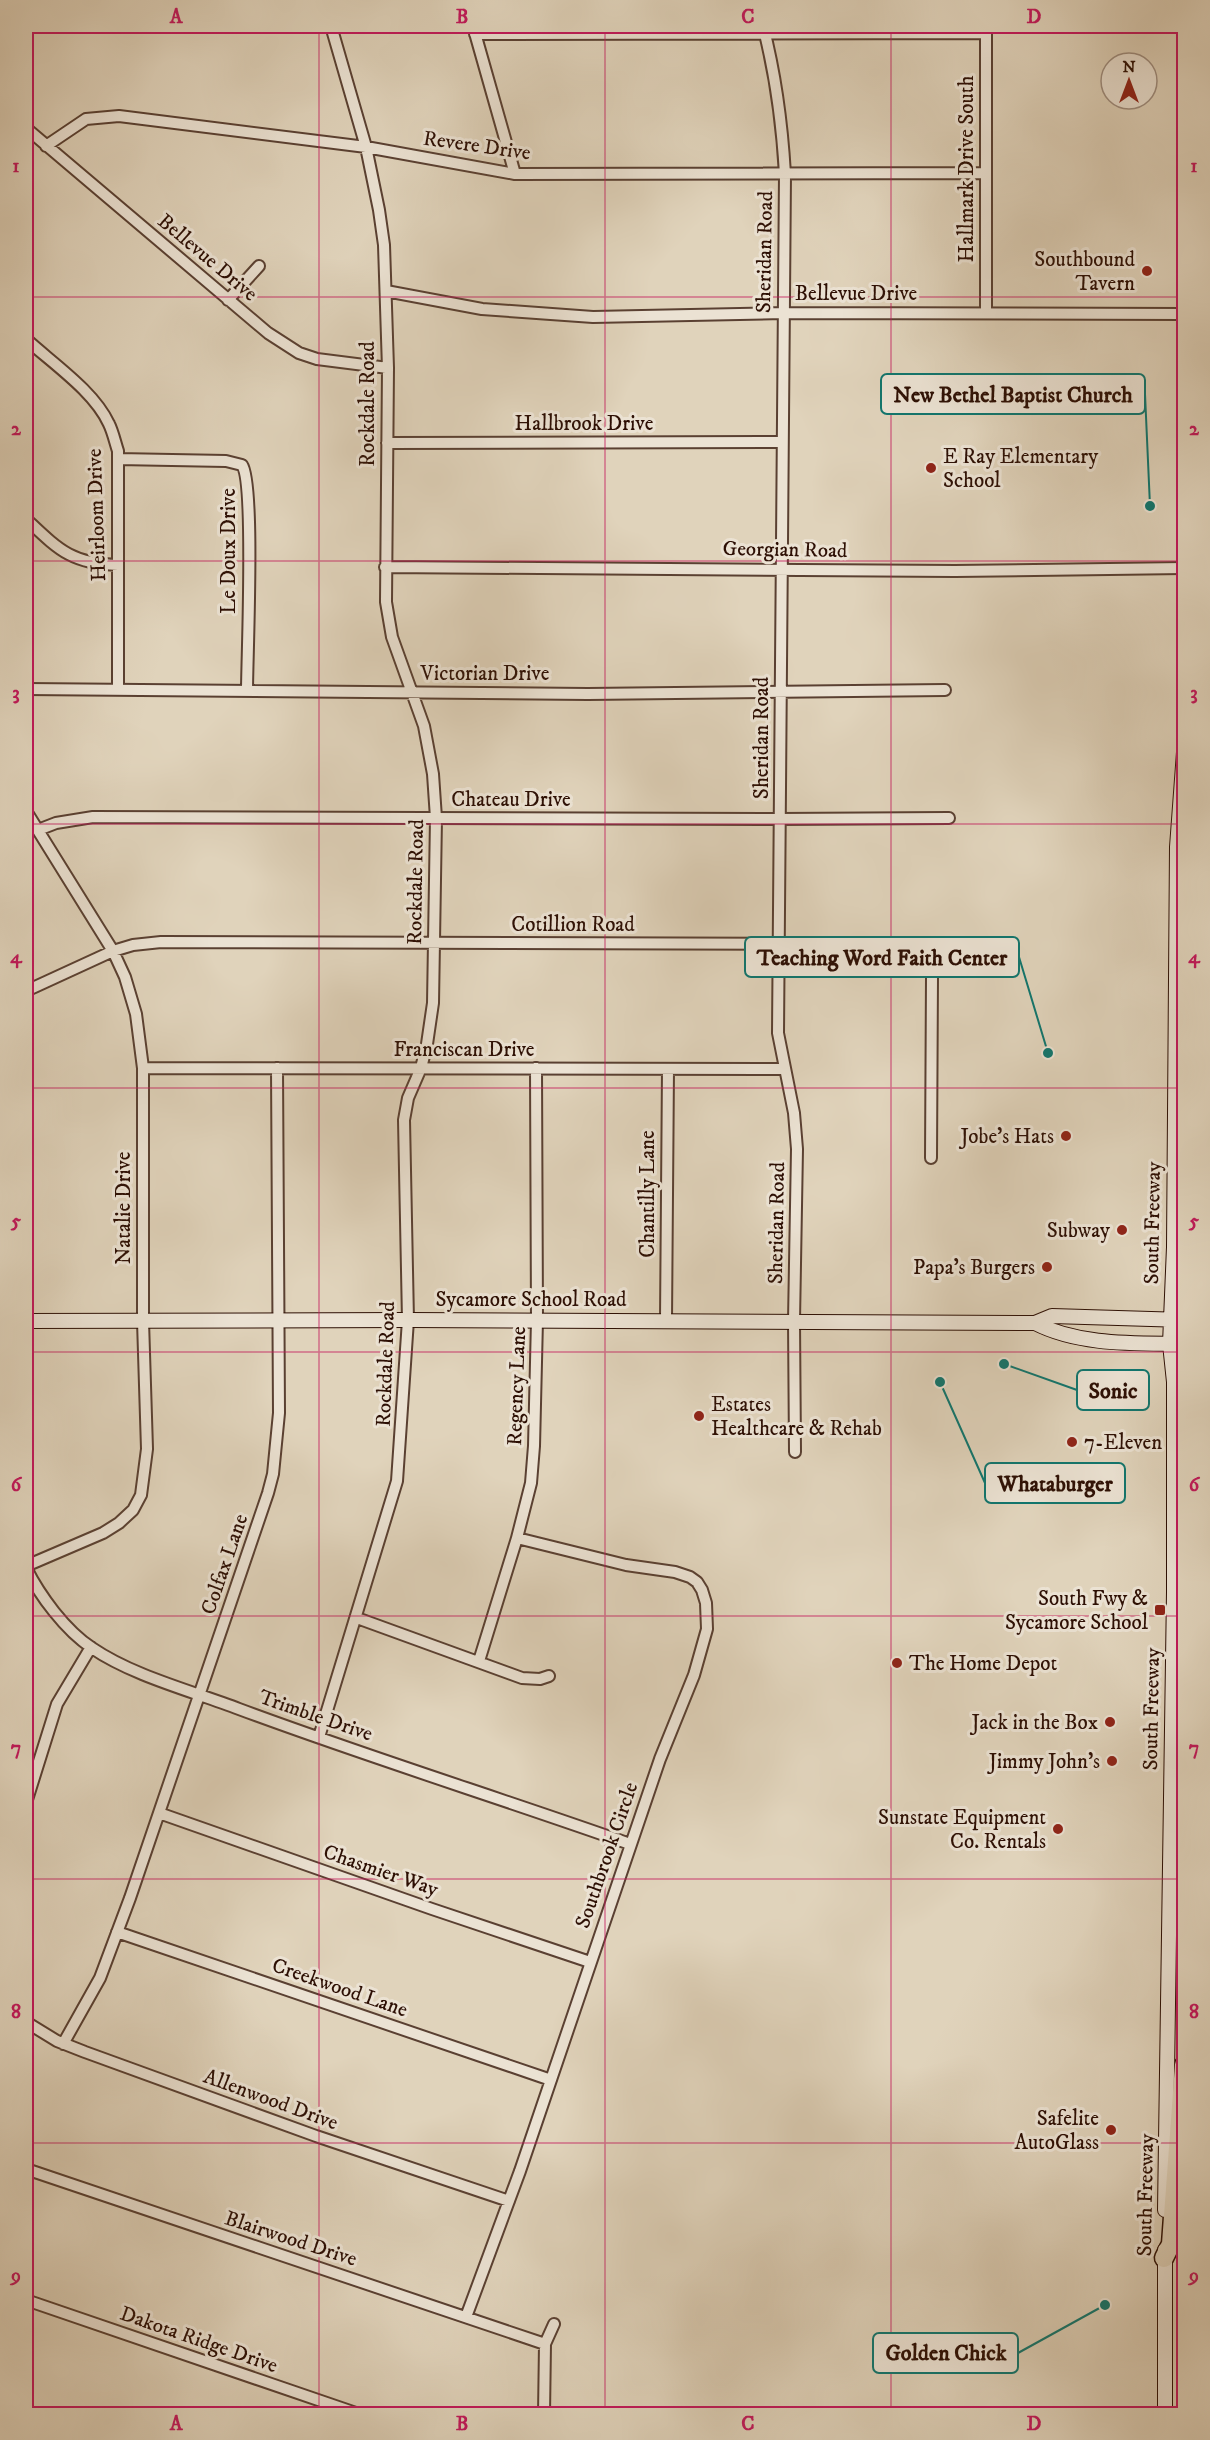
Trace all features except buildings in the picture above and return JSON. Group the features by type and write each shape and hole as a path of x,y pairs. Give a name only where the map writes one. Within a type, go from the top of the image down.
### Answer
{"highway":[{"path":"1164,2258 1171,2244 1185,2065"}],"main road":[{"name":"South Freeway","path":"1165,2415 1164,2258 1172,1794 1174,1406 1178,1344 1174,1247 1177,847 1185,752"},
{"path":"1174,1247 1179,1271 1185,1280"},
{"name":"Sycamore School Road","path":"26,1321 666,1320 1035,1323 1053,1316 1178,1319"},
{"name":"Sycamore School Road","path":"1035,1323 1050,1330 1098,1341 1178,1344"},
{"path":"1174,1406 1185,1380"}],"street":[{"name":"Rockdale Road","path":"319,1737 398,1481 408,1320 404,1120 408,1098 421,1068 433,1004 436,818 433,774 424,726 399,658 388,620 385,567 388,368 386,291 379,210 366,147 332,26"},
{"path":"515,174 474,30 986,29"},
{"name":"Hallmark Drive South","path":"986,29 986,313"},
{"name":"Sheridan Road","path":"764,30 777,81 782,115 785,174 778,1033 794,1113 797,1149 794,1321 795,1452"},
{"name":"Revere Drive","path":"46,146 86,119 119,116 366,147 515,174 985,173"},
{"name":"Bellevue Drive","path":"26,128 268,333 299,353 336,363 388,368"},
{"path":"228,300 259,266"},
{"name":"Bellevue Drive","path":"386,291 482,309 593,318 783,313 1185,314"},
{"name":"Heirloom Drive","path":"26,339 89,397 102,411 110,425 118,459 118,690"},
{"name":"Hallbrook Drive","path":"387,443 782,442"},
{"name":"Le Doux Drive","path":"118,459 226,461 242,465 247,471 249,508 247,691"},
{"path":"26,519 66,554 93,564 118,565"},
{"name":"Georgian Road","path":"385,567 955,571 1185,568"},
{"name":"Victorian Drive","path":"26,689 780,693 945,690"},
{"name":"Natalie Drive","path":"26,811 113,951 125,976 136,1014 143,1068 147,1449 141,1495 133,1510 103,1533 26,1567"},
{"name":"Chateau Drive","path":"38,830 56,823 93,817 949,818"},
{"name":"Cotillion Road","path":"26,990 113,951 133,945 161,942 877,944 910,948 924,957 932,977 931,1158"},
{"name":"Franciscan Drive","path":"143,1068 784,1069"},
{"name":"Colfax Lane","path":"63,2044 100,1978 117,1932 200,1694 273,1474 279,1413 277,1068"},
{"name":"Regency Lane","path":"479,1661 517,1538 531,1483 537,1320 536,1068"},
{"name":"Chantilly Lane","path":"666,1320 668,1069"},
{"name":"Southbrook Circle","path":"466,2317 509,2201 660,1759 703,1648 708,1616 702,1590 690,1576 626,1565 517,1538"},
{"name":"Trimble Drive","path":"26,1567 54,1610 91,1647 123,1665 319,1737 630,1844"},
{"path":"357,1618 522,1678 540,1679 549,1676"},
{"path":"26,1803 57,1704 91,1647"},
{"name":"Chasmier Way","path":"159,1813 590,1962"},
{"name":"Creekwood Lane","path":"117,1932 551,2080"},
{"name":"Allenwood Drive","path":"26,2022 63,2044 316,2136 509,2201"},
{"name":"Blairwood Drive","path":"26,2169 545,2344"},
{"name":"Dakota Ridge Drive","path":"26,2300 359,2415"},
{"path":"544,2415 545,2344 554,2324"}],"place":[{"name":"Southbound Tavern","path":"1147,271"},
{"name":"E Ray Elementary School","path":"931,468"},
{"name":"New Bethel Baptist Church","path":"1150,506"},
{"name":"Teaching Word Faith Center","path":"1048,1053"},
{"name":"Jobe's Hats","path":"1066,1136"},
{"name":"Subway","path":"1122,1230"},
{"name":"Papa's Burgers","path":"1047,1267"},
{"name":"Sonic","path":"1004,1364"},
{"name":"Whataburger","path":"940,1382"},
{"name":"Estates Healthcare & Rehab","path":"699,1416"},
{"name":"7-Eleven","path":"1072,1442"},
{"name":"South Fwy & Sycamore School","path":"1160,1610"},
{"name":"The Home Depot","path":"897,1663"},
{"name":"Jack in the Box","path":"1110,1722"},
{"name":"Jimmy John's","path":"1112,1761"},
{"name":"Sunstate Equipment Co. Rentals","path":"1058,1829"},
{"name":"Safelite AutoGlass","path":"1111,2130"},
{"name":"Golden Chick","path":"1105,2305"}]}
